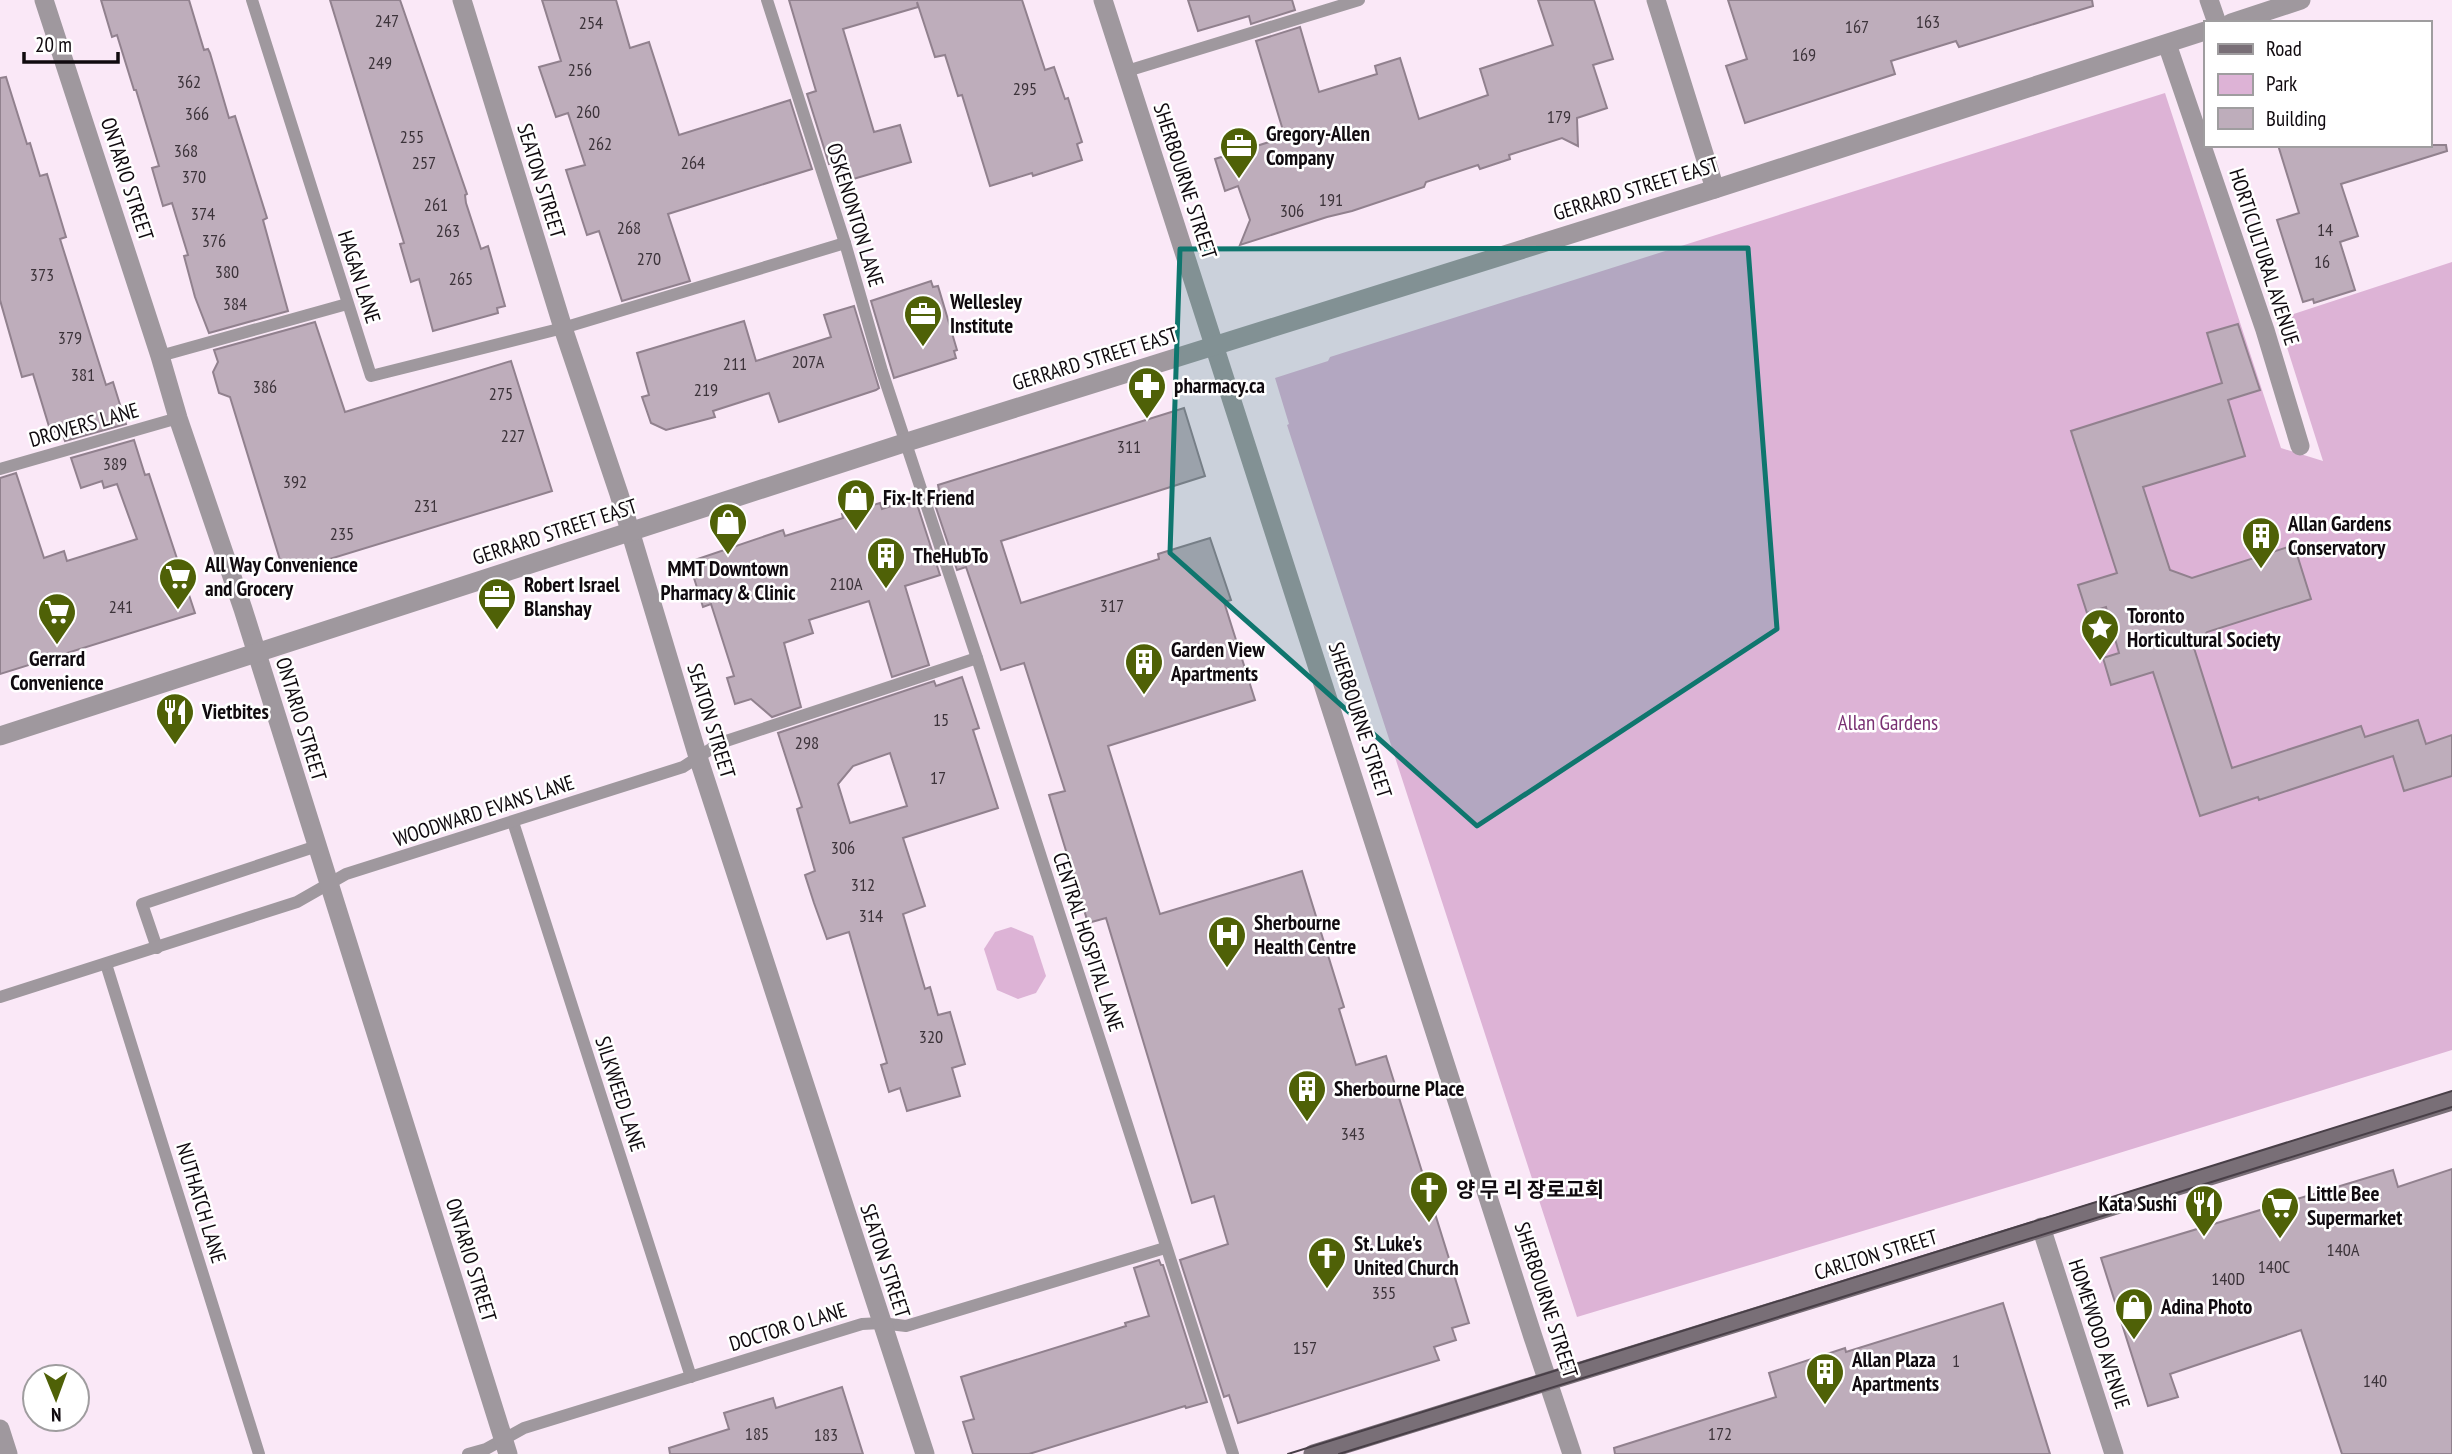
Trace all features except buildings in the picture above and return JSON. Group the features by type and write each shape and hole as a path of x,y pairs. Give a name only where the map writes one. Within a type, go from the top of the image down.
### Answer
{"main road":[{"name":"CARLTON STREET","path":"1313,1454 2452,1101"}],"street":[{"name":"ONTARIO STREET","path":"44,0 256,653 506,1446"},
{"name":"SEATON STREET","path":"462,0 563,327 631,531 698,757 925,1454"},
{"name":"SHERBOURNE STREET","path":"1104,0 1572,1454"},
{"path":"1656,0 1715,189"},
{"path":"2209,0 2216,21"},
{"path":"2237,21 2301,0"},
{"name":"GERRARD STREET EAST","path":"0,736 906,442 1715,189 2204,31"},
{"name":"HORTICULTURAL AVENUE","path":"2167,44 2265,330 2300,446"},
{"name":"HOMEWOOD AVENUE","path":"2041,1227 2114,1454"},
{"path":"0,1429 8,1454"}],"lane":[{"name":"HAGAN LANE","path":"252,0 371,376 563,327"},
{"name":"OSKENONTON LANE","path":"767,0 906,442"},
{"path":"1126,71 1359,0"},
{"path":"563,327 845,243"},
{"path":"160,356 347,304"},
{"name":"DROVERS LANE","path":"0,468 178,418"},
{"name":"CENTRAL HOSPITAL LANE","path":"906,442 1233,1454"},
{"name":"WOODWARD EVANS LANE","path":"0,997 297,902 346,874 683,767 720,743 977,658"},
{"name":"SILKWEED LANE","path":"513,822 691,1377"},
{"path":"157,948 142,904 317,846"},
{"name":"NUTHATCH LANE","path":"106,964 259,1454"},
{"name":"DOCTOR O LANE","path":"468,1454 486,1448 506,1446 524,1428 862,1324 906,1326 1165,1248"}],"highlighted area":[{"path":"1748,248 1777,629 1477,826 1170,553 1180,249"}],"green space":[{"name":"Allan Gardens","path":"2165,93 2281,448 2323,461 2278,319 2452,262 2452,1050 1577,1317 1287,425 1289,424 1275,378 1328,361 1330,357"},
{"path":"1011,927 1033,936 1046,976 1036,993 1018,999 997,990 984,949 995,932"}],"tram line":[{"path":"1288,1454 2452,1091"},
{"path":"1339,1454 2452,1107"}],"place":[{"name":"Gregory-Allen Company","path":"1239,180"},
{"name":"Wellesley Institute","path":"923,348"},
{"name":"pharmacy.ca","path":"1147,420"},
{"name":"Fix-It Friend","path":"856,532"},
{"name":"MMT Downtown Pharmacy & Clinic","path":"728,556"},
{"name":"Allan Gardens Conservatory","path":"2261,570"},
{"name":"TheHubTo","path":"886,590"},
{"name":"All Way Convenience and Grocery","path":"178,611"},
{"name":"Robert Israel Blanshay","path":"497,631"},
{"name":"Gerrard Convenience","path":"57,646"},
{"name":"Toronto Horticultural Society","path":"2100,662"},
{"name":"Garden View Apartments","path":"1144,696"},
{"name":"Vietbites","path":"175,746"},
{"name":"Sherbourne Health Centre","path":"1227,969"},
{"name":"Sherbourne Place","path":"1307,1123"},
{"name":"양 무 리 장로교회","path":"1429,1224"},
{"name":"Kata Sushi","path":"2204,1238"},
{"name":"Little Bee Supermarket","path":"2280,1240"},
{"name":"St. Luke's United Church","path":"1327,1290"},
{"name":"Adina Photo","path":"2134,1341"},
{"name":"Allan Plaza Apartments","path":"1825,1406"}]}
